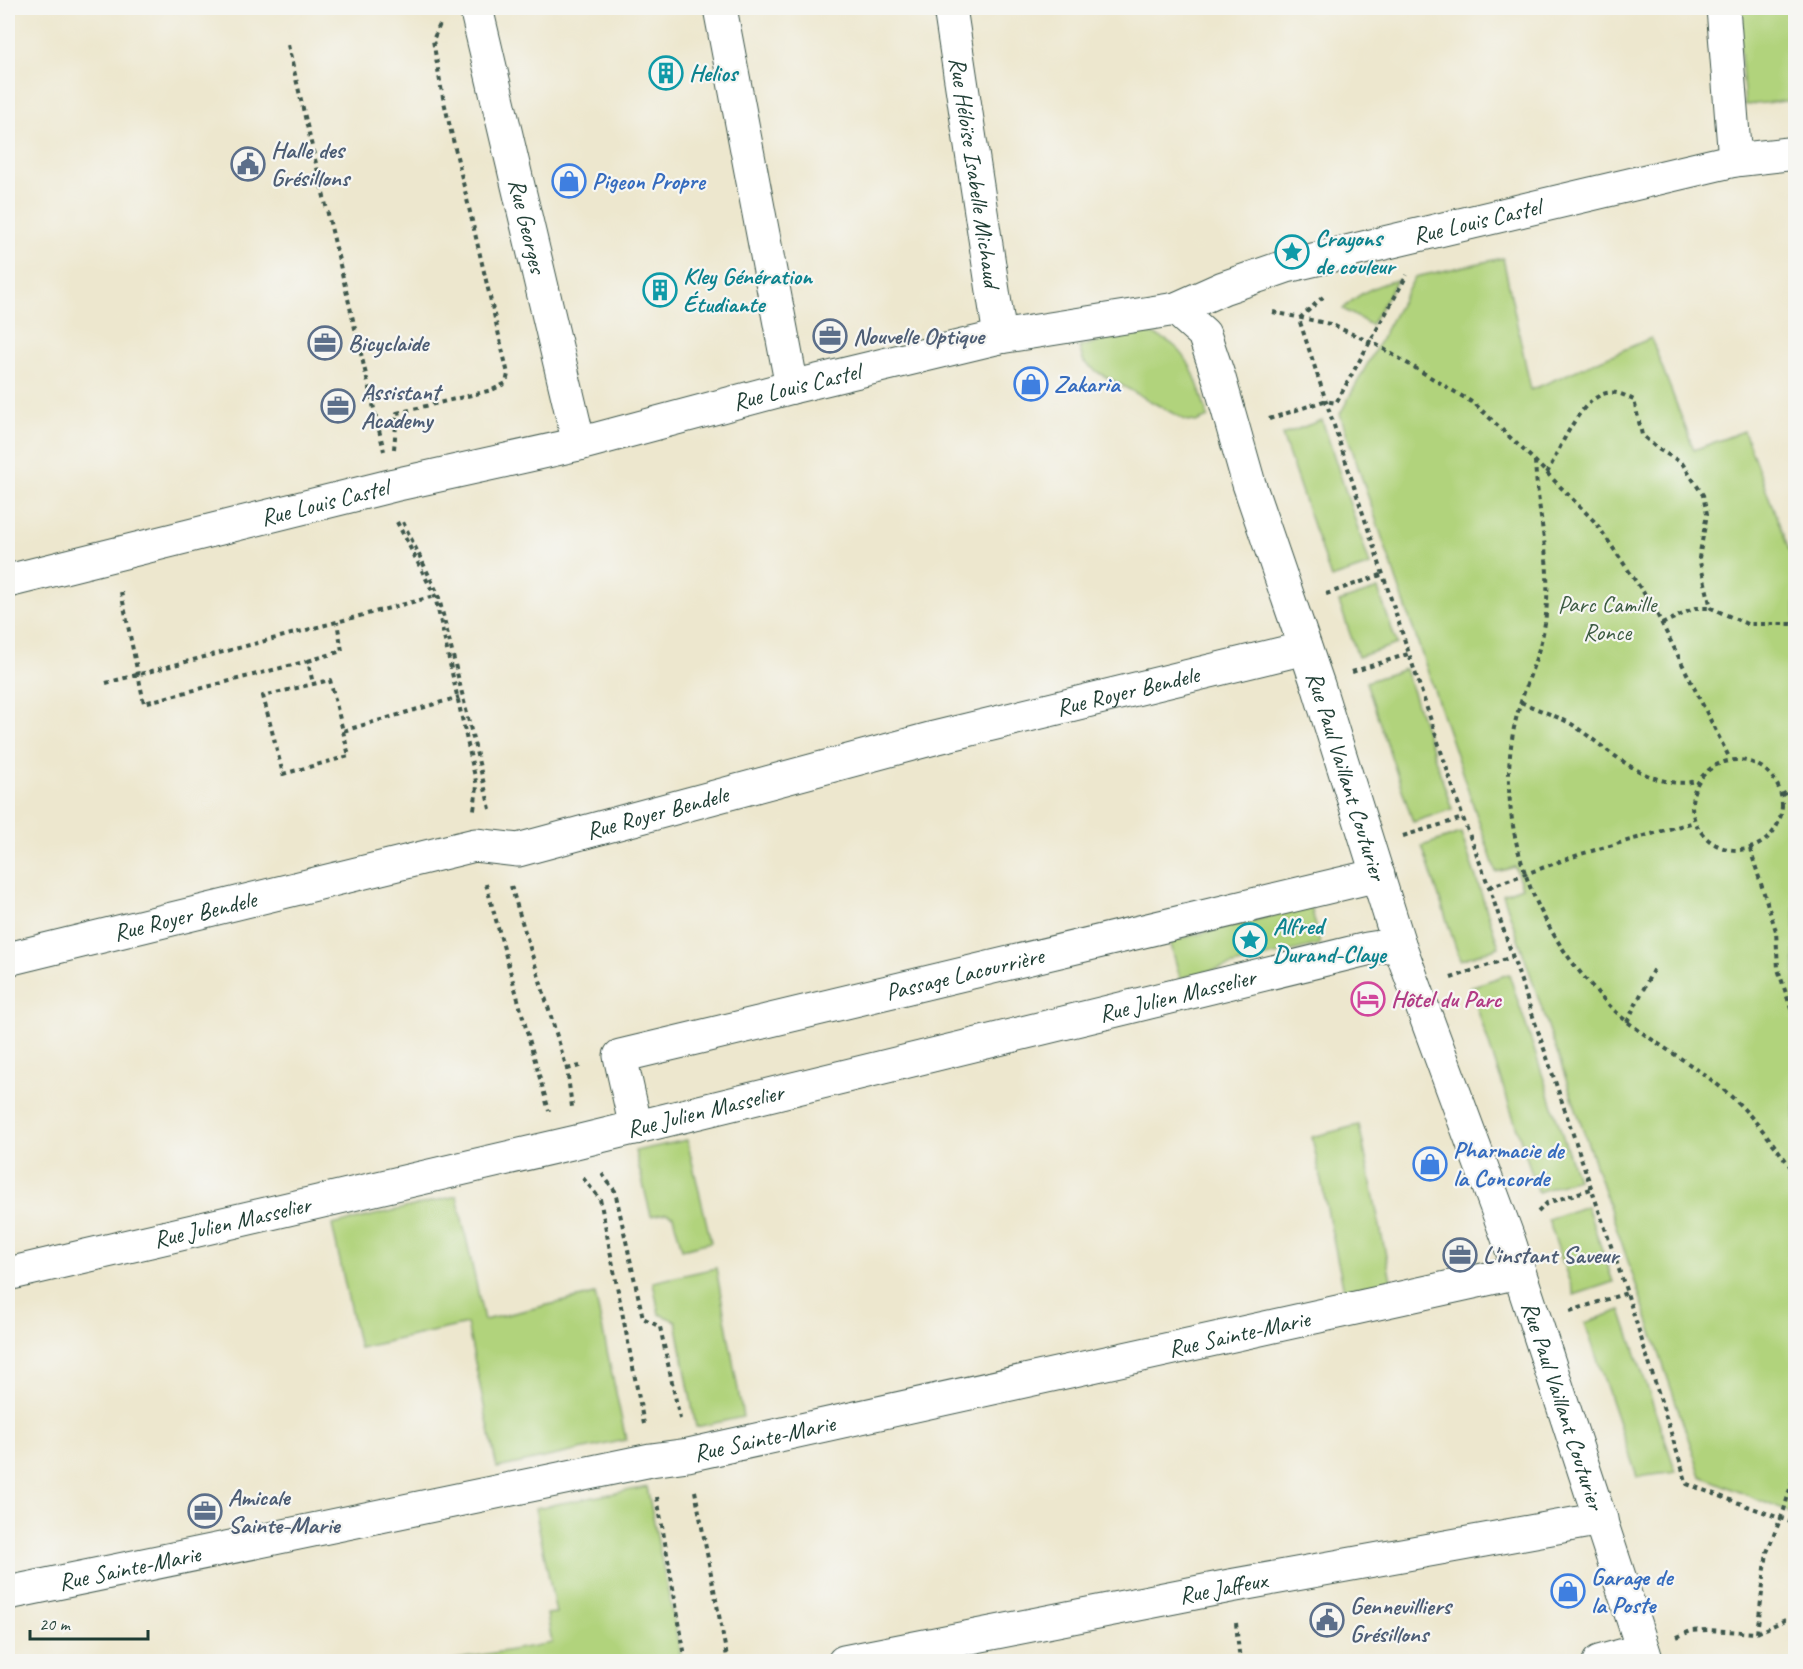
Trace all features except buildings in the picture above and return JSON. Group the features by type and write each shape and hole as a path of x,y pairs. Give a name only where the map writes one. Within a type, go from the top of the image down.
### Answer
{"street":[{"path":"720,8 792,387"},
{"name":"Rue Héloïse Isabelle Michaud","path":"950,8 1000,337"},
{"path":"1723,8 1735,160"},
{"name":"Rue Georges","path":"460,11 579,444"},
{"name":"Rue Louis Castel","path":"8,580 394,485 579,444 792,387 1000,337 1176,309 1223,288 1287,266 1735,160 1796,153"},
{"name":"Rue Paul Vaillant Couturier","path":"1176,309 1204,334 1249,484 1305,648 1400,944 1519,1272 1645,1656"},
{"name":"Rue Royer Bendele","path":"8,959 487,847 518,850 934,738 1305,648"},
{"name":"Passage Lacourrière","path":"636,1128 620,1056 1378,875"},
{"name":"Rue Julien Masselier","path":"8,1274 636,1128 1366,949 1400,944"},
{"name":"Rue Sainte-Marie","path":"8,1593 651,1460 688,1455 1519,1272"},
{"name":"Rue Jaffeux","path":"844,1662 1230,1587 1601,1519"},
{"path":"1599,1662 1645,1656"}],"path":[{"path":"436,595 389,505 394,485 397,413 492,390 506,383 508,374 440,82 433,40 460,11"},
{"path":"288,45 388,470 394,485 401,518 436,595 460,697 477,786 471,834 487,847 567,1069 568,1144 615,1191 643,1318 660,1327 688,1455 728,1662"},
{"path":"1269,419 1324,401 1336,403 1413,265"},
{"path":"1299,319 1330,290"},
{"path":"1266,309 1299,319 1330,324 1370,341 1475,404 1535,460 1596,523 1654,608 1730,759"},
{"path":"1299,319 1381,575 1627,1293 1687,1484 1796,1524"},
{"path":"1547,473 1580,413 1595,396 1616,392 1634,400 1642,435 1658,449 1682,463 1703,495 1707,514 1699,558 1711,608"},
{"path":"1535,460 1537,494 1545,535 1549,576 1545,626 1521,702 1509,760 1510,797 1517,851 1538,909 1583,976 1627,1022 1725,1091 1762,1129 1796,1174"},
{"path":"112,553 144,703 342,651 338,622"},
{"path":"1326,594 1381,575"},
{"path":"106,683 436,595"},
{"path":"1662,624 1695,608 1711,608 1747,624 1796,624"},
{"path":"1343,676 1408,654"},
{"path":"308,661 313,684"},
{"path":"330,680 343,731 349,756 283,774 263,696 330,680"},
{"path":"343,731 460,697"},
{"path":"460,697 487,847 568,1144 600,1199 651,1460 686,1662"},
{"path":"1521,702 1571,724 1629,767 1681,784 1698,781"},
{"path":"1730,759 1754,762 1771,774 1782,795 1783,807 1779,823 1766,840 1750,849 1730,850 1713,845 1701,834 1694,822 1692,795 1698,781 1713,765 1730,759"},
{"path":"1782,795 1796,786"},
{"path":"1399,838 1463,818"},
{"path":"1489,887 1581,854 1694,822"},
{"path":"1750,849 1776,931 1778,969 1793,1007 1796,1024"},
{"path":"1448,979 1512,957"},
{"path":"1627,1022 1654,968"},
{"path":"1533,1219 1547,1203 1592,1189"},
{"path":"1560,1315 1627,1293"},
{"path":"1757,1633 1767,1552 1796,1467"},
{"path":"1645,1656 1691,1631 1757,1633 1796,1615"},
{"path":"1235,1618 1240,1662"}],"green space":[{"path":"1737,8 1795,8 1795,100 1745,105"},
{"name":"Parc Camille Ronce","path":"1503,258 1531,390 1651,338 1694,450 1744,431 1795,566 1795,1515 1701,1476 1503,894 1522,887 1515,867 1496,872 1340,414 1415,277"},
{"path":"1397,280 1371,325 1343,309 1368,290"},
{"path":"1136,331 1168,341 1187,360 1208,417 1196,422 1185,420 1099,373 1084,362 1079,347"},
{"path":"1322,420 1370,565 1331,578 1282,435"},
{"path":"1378,589 1397,644 1358,657 1339,602"},
{"path":"1405,669 1452,809 1413,822 1366,682"},
{"path":"1461,833 1499,947 1460,960 1422,846"},
{"path":"1311,906 1320,944 1180,978 1170,941"},
{"path":"1509,974 1577,1179 1538,1192 1470,987"},
{"path":"1359,1125 1391,1280 1344,1291 1312,1137"},
{"path":"687,1140 711,1242 682,1249 673,1216 667,1213 651,1216 635,1151"},
{"path":"457,1196 484,1320 595,1294 626,1440 497,1468 467,1324 359,1348 332,1225"},
{"path":"1587,1206 1613,1282 1574,1295 1548,1219"},
{"path":"716,1268 743,1417 696,1427 676,1321 659,1314 653,1282"},
{"path":"1621,1310 1676,1472 1637,1477 1585,1323"},
{"path":"647,1487 682,1661 448,1661 552,1643 547,1614 556,1613 535,1508"}],"place":[{"name":"Helios","path":"666,73"},
{"name":"Halle des Grésillons","path":"248,164"},
{"name":"Pigeon Propre","path":"569,181"},
{"name":"Crayons de couleur","path":"1292,252"},
{"name":"Kley Génération Étudiante","path":"660,290"},
{"name":"Nouvelle Optique","path":"830,336"},
{"name":"Bicyclaide","path":"325,343"},
{"name":"Zakaria","path":"1031,384"},
{"name":"Assistant Academy","path":"338,406"},
{"name":"Alfred Durand-Claye","path":"1250,940"},
{"name":"Hôtel du Parc","path":"1368,999"},
{"name":"Pharmacie de la Concorde","path":"1430,1164"},
{"name":"L'instant Saveur","path":"1460,1255"},
{"name":"Amicale Sainte-Marie","path":"205,1511"},
{"name":"Garage de la Poste","path":"1568,1591"},
{"name":"Gennevilliers Grésillons","path":"1327,1620"}]}
